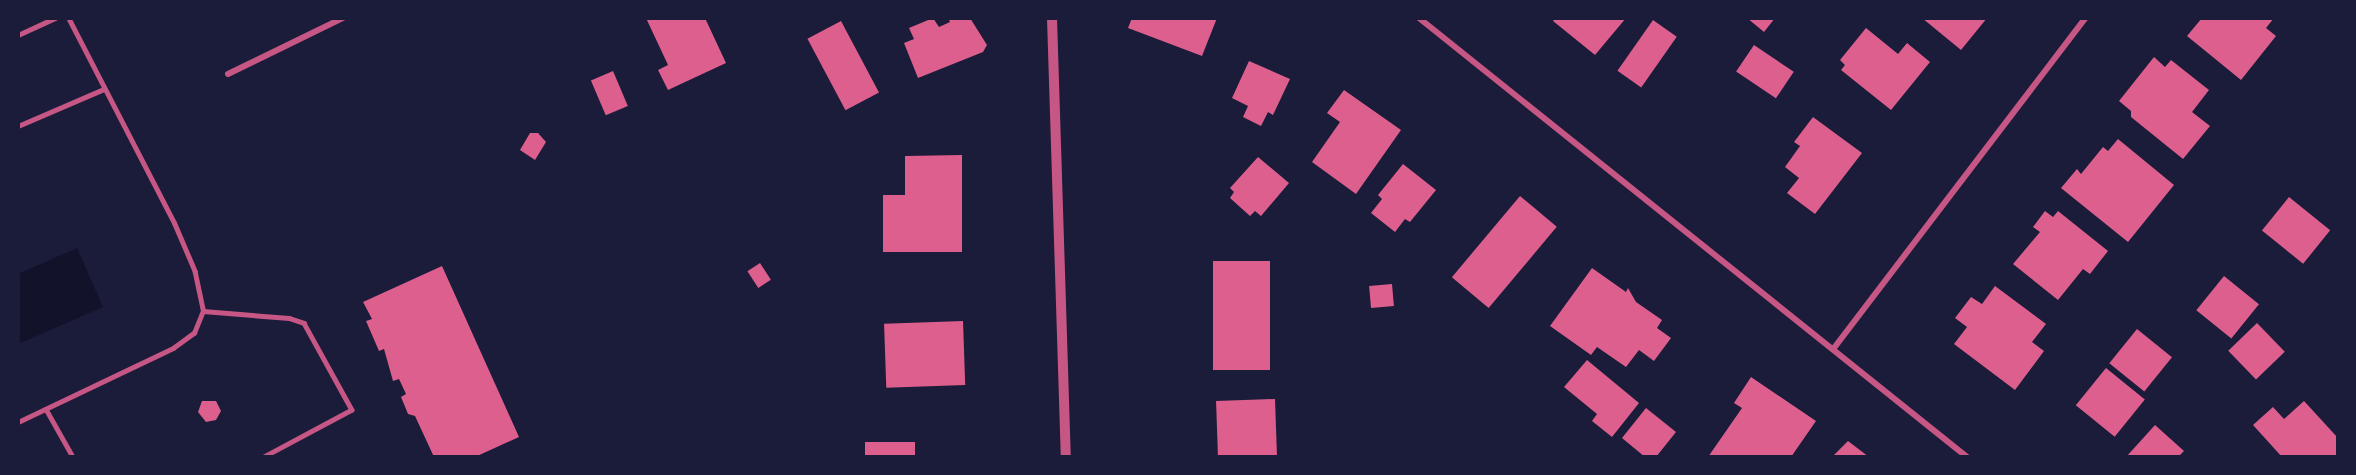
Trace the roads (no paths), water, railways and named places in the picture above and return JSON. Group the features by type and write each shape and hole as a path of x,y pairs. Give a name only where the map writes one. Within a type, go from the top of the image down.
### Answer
{"street":[{"path":"228,74 343,18"},
{"path":"1052,18 1066,457"},
{"path":"1419,18 1834,348 1967,457"},
{"path":"1834,348 2085,18"}],"lane":[{"path":"18,35 55,18"},
{"path":"18,422 173,348 194,333 203,311 195,272 174,223 68,18"},
{"path":"18,126 104,89"},
{"path":"203,311 289,318 304,323 352,410 264,457"},
{"path":"46,409 73,457"}]}
